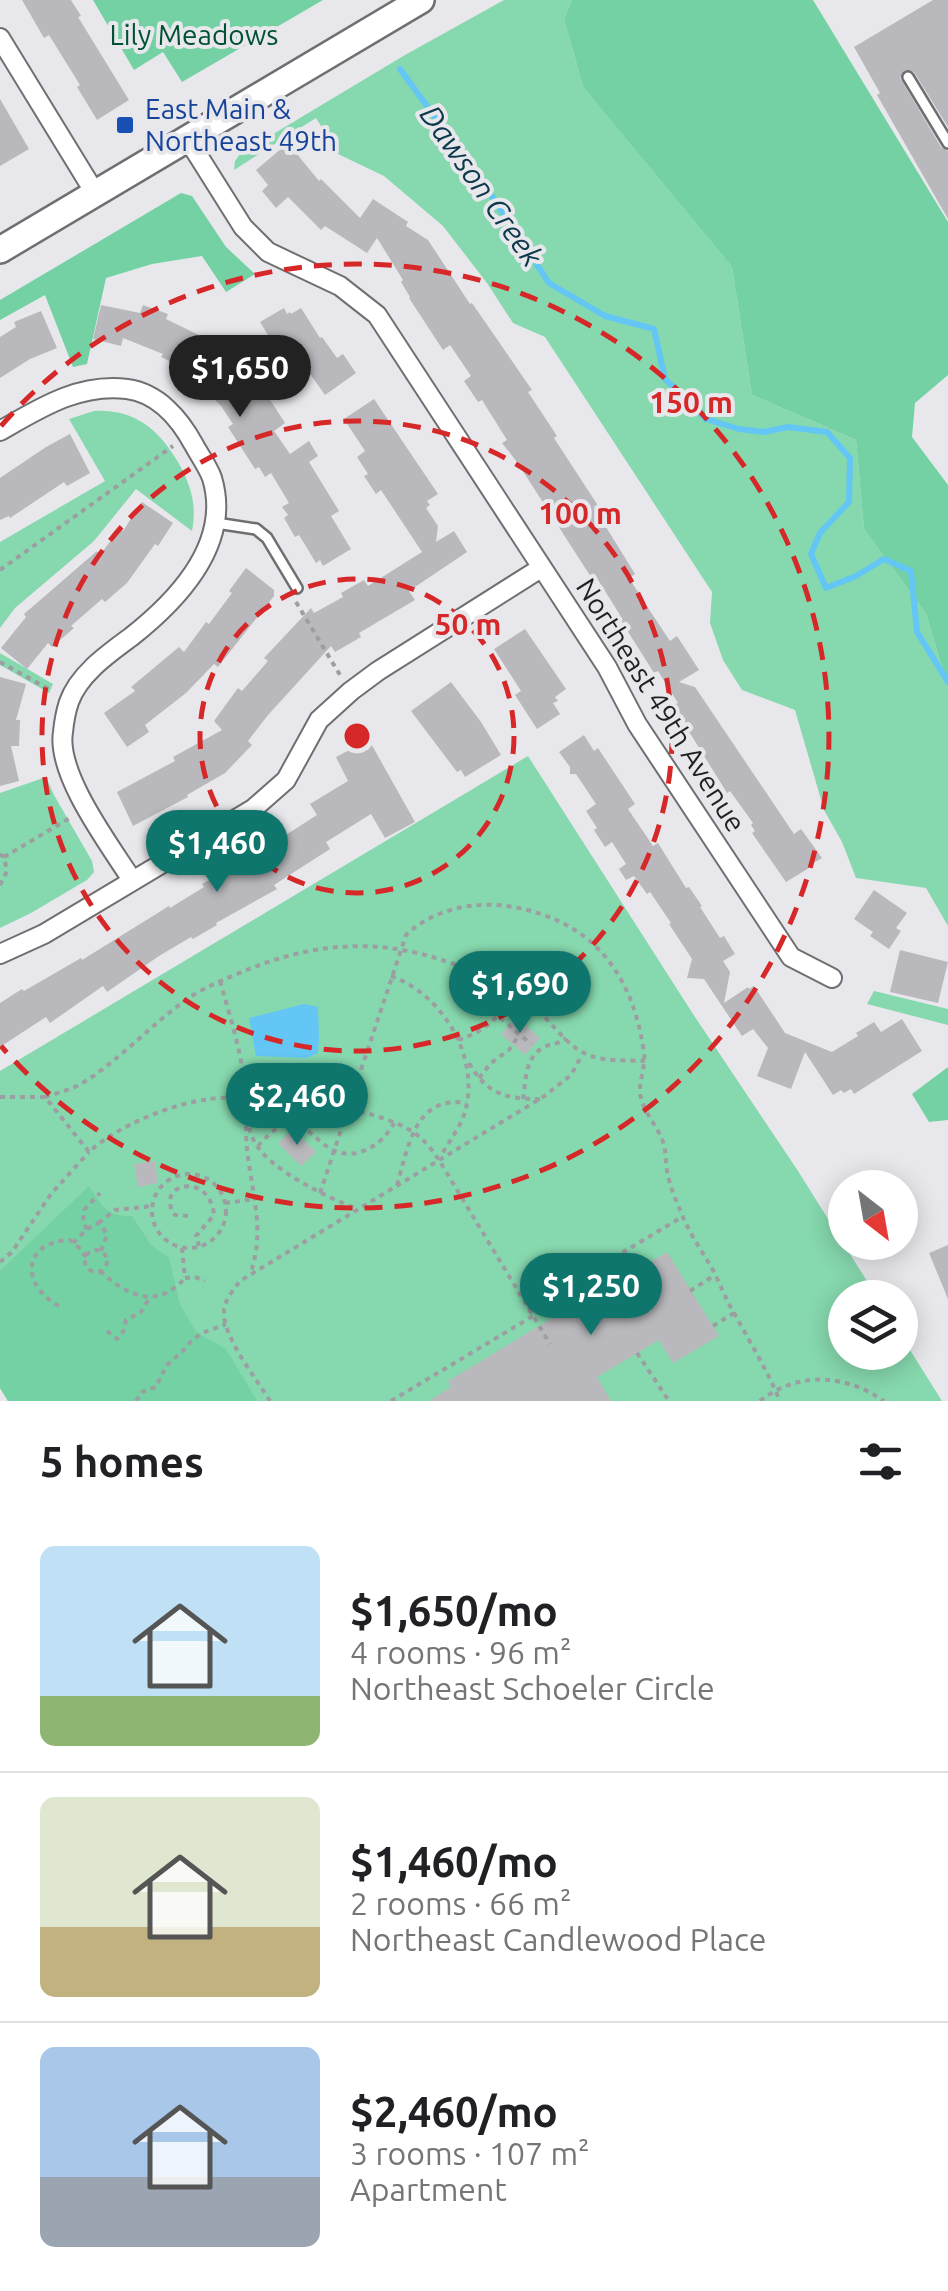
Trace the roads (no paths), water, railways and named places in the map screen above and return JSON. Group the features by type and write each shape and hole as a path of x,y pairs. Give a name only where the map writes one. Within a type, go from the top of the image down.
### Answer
{"main road":[{"path":"0,250 421,0"}],"street":[{"path":"0,38 95,193"},
{"name":"Northeast 49th Avenue","path":"187,138 244,227 268,252 340,286 377,315 607,668 637,724 791,957 832,978"},
{"path":"0,431 49,403 86,389 130,389 166,406 189,435 211,476 217,506 208,549 176,596 83,678 69,700 62,738 71,781 132,880"},
{"path":"0,954 44,934 253,809 286,780 320,720 352,691 541,568"}],"lane":[{"path":"908,77 948,144"},
{"path":"216,524 256,529 267,538 297,588"}],"water":[{"path":"304,1004 318,1007 318,1053 306,1058 256,1056 249,1018"}],"waterway":[{"name":"Dawson Creek","path":"400,69 549,283 605,316 654,329 665,379 706,419 764,432 788,427 827,432 850,458 849,502 820,533 811,554 826,588 884,559 911,571 917,632 948,682"}],"place":[{"name":"East Main & Northeast 49th","path":"125,125"}],"park label":[{"name":"Lily Meadows","path":"194,35"}]}
